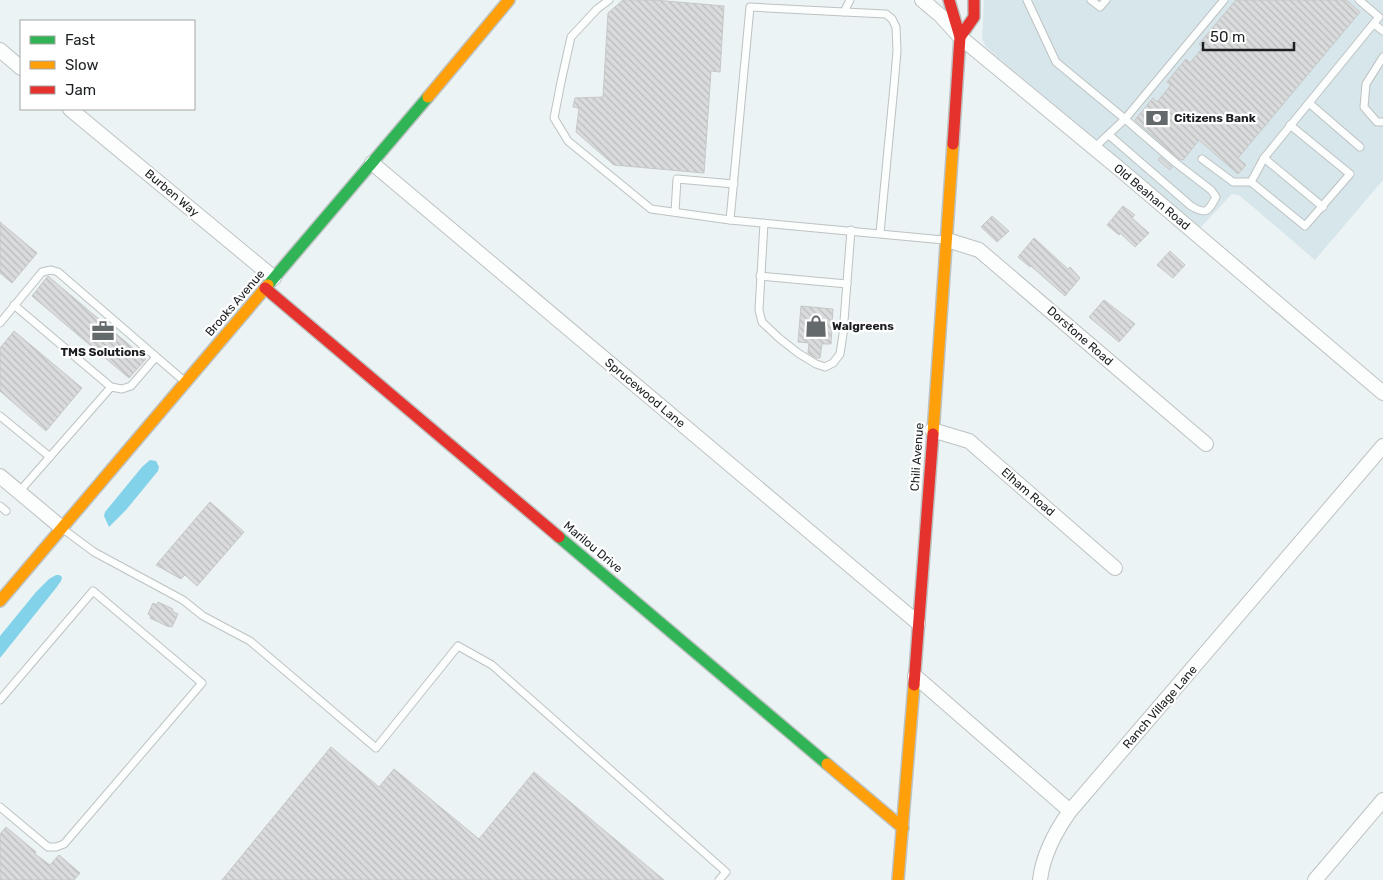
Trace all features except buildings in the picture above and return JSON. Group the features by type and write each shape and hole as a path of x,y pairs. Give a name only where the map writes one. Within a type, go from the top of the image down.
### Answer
{"main road":[{"name":"Chili Avenue","path":"898,880 915,676 960,37 949,0"},
{"path":"960,37 974,17 974,0"},
{"name":"Brooks Avenue","path":"0,601 491,24 513,2"},
{"name":"Marilou Drive","path":"270,283 903,828"}],"street":[{"name":"Old Beahan Road","path":"922,0 941,16 960,37 1383,393"},
{"path":"0,50 20,67"},
{"name":"Burben Way","path":"71,110 270,283"},
{"name":"Sprucewood Lane","path":"372,163 918,622"},
{"name":"Dorstone Road","path":"947,240 979,250 1206,444"},
{"name":"Elham Road","path":"932,430 969,441 1115,568"},
{"name":"Ranch Village Lane","path":"1040,880 1048,847 1057,829 1070,811 1383,446"},
{"path":"0,476 62,528"},
{"path":"915,676 1070,811"},
{"path":"1315,880 1383,800"}],"lane":[{"path":"609,0 597,9 571,37 554,118 568,142 652,210 730,220 947,240"},
{"path":"844,12 850,0"},
{"path":"1027,0 1056,62 1216,195 1216,198 1207,211 1202,212 1191,206 1109,135"},
{"path":"1091,0 1100,7 1106,0"},
{"path":"1094,148 1125,118 1224,0"},
{"path":"1252,182 1264,158 1379,17 1359,0"},
{"path":"730,220 750,3 886,14 896,26 897,51 880,233"},
{"path":"1374,24 1383,31"},
{"path":"1383,57 1366,84 1364,107 1377,122 1383,122"},
{"path":"1309,103 1360,147"},
{"path":"1202,159 1233,182 1252,182 1305,226 1350,174 1290,126"},
{"path":"1264,158 1322,207"},
{"path":"675,212 677,179 734,184"},
{"path":"764,223 759,310 762,322 798,353 825,367 833,363 840,354 851,230"},
{"path":"0,323 42,272 51,270 58,272 185,382"},
{"path":"760,276 847,284"},
{"path":"14,305 111,387 122,389 131,386 156,358"},
{"path":"19,492 111,387"},
{"path":"0,416 50,458"},
{"path":"62,528 94,552 183,600 203,616 250,642 376,748 458,646 492,665 726,872 719,880"},
{"path":"0,700 93,591 202,683 64,844 56,847 48,846 0,807"}],"shaded area":[{"path":"984,0 1383,0 1383,180 1315,260 1239,195 1232,194 1199,229 986,47 982,39"}],"water":[{"path":"150,460 156,461 159,467 158,471 126,510 109,527 104,516 105,512"},
{"path":"56,575 62,577 61,581 0,658 0,636 36,592"}],"traffic: fast":[{"path":"268,285 428,97"},
{"path":"559,537 827,764"}],"traffic: slow":[{"path":"428,97 509,0"},
{"path":"933,434 953,144"},
{"path":"0,601 268,285"},
{"path":"898,880 914,685"},
{"path":"827,764 903,828"}],"traffic: jam":[{"path":"949,0 960,37 953,144"},
{"path":"960,37 974,17 974,0"},
{"path":"265,288 559,537"},
{"path":"914,685 933,434"}],"place":[{"name":"Citizens Bank","path":"1157,118"},
{"name":"Walgreens","path":"816,326"},
{"name":"TMS Solutions","path":"103,331"}]}
